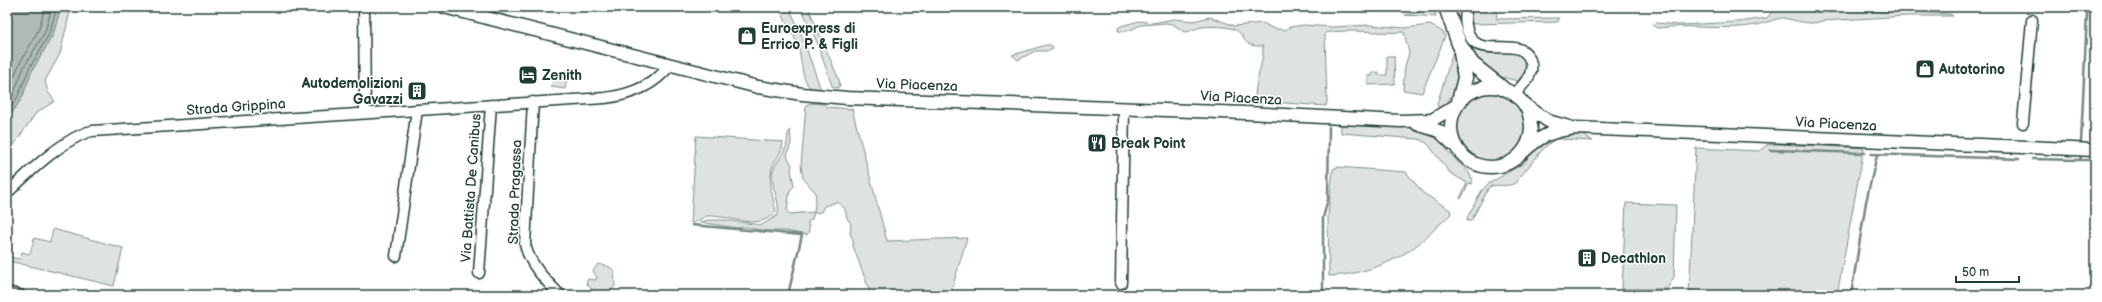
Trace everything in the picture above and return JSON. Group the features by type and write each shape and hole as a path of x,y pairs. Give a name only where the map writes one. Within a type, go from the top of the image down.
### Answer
{"highway":[{"path":"1445,9 1457,39 1465,78 1458,103"},
{"path":"1457,39 1478,71 1508,91"}],"main road":[{"name":"Via Piacenza","path":"444,7 758,87 802,94 847,98 1400,121 1432,120 1458,103"},
{"path":"1490,86 1508,91 1548,121 1576,128 1549,133 1537,140 1507,164 1488,167 1469,162 1455,146 1450,125 1458,103 1468,93 1479,88 1490,86"},
{"path":"1521,154 1529,141 1531,126 1525,105"},
{"name":"Via Piacenza","path":"1400,121 1431,128 1443,134 1455,146"},
{"name":"Via Piacenza","path":"1576,128 2095,150"}],"street":[{"path":"364,7 365,113"},
{"path":"1467,7 1464,16 1466,23 1470,35 1478,45 1521,50 1530,58 1532,65 1531,74 1508,91"},
{"path":"2023,123 2032,20"},
{"name":"Strada Grippina","path":"7,193 62,146 80,134 92,130 623,96 653,81 670,65"},
{"name":"Strada Pragassa","path":"533,102 524,244 527,253 534,264 560,295"},
{"name":"Via Battista De Canibus","path":"479,273 491,105"},
{"path":"1121,282 1124,109"},
{"path":"396,256 416,110"},
{"path":"7,292 20,295"}],"shaded area":[{"path":"40,7 71,7 60,54 45,81 48,92 55,101 36,113 7,155 7,121 24,94 27,61"},
{"path":"778,7 789,7 802,36 821,90 814,91 809,87 802,69 797,43"},
{"path":"801,7 808,7 839,80 840,86 837,88 832,86 817,42"},
{"path":"1426,7 1433,7 1436,17 1405,15 1424,11"},
{"path":"1472,7 1496,7 1497,19 1559,18 1558,22 1473,24 1469,15"},
{"path":"1772,7 1819,7 1830,13 1851,10 1888,12 1894,9 1903,12 1950,14 1953,16 1907,16 1822,21 1812,23 1781,18 1745,27 1658,28 1653,25 1656,23 1680,25 1738,22 1767,18 1772,12"},
{"path":"1210,17 1235,26 1263,23 1272,28 1285,30 1290,27 1304,25 1332,27 1370,25 1404,28 1430,25 1443,32 1445,36 1422,93 1403,90 1405,66 1409,53 1404,32 1345,31 1325,33 1326,106 1285,103 1270,104 1268,101 1262,104 1255,101 1263,46 1250,45 1238,31 1233,29 1213,26 1184,32 1173,24 1166,23 1141,25 1128,31 1118,31 1118,28 1121,26 1139,21 1152,23 1174,19 1193,21"},
{"path":"1046,45 1051,45 1053,48 1047,51 1035,51 1018,60 1012,55"},
{"path":"1455,45 1459,63 1458,80 1452,96 1440,110 1437,104"},
{"path":"1468,47 1476,51 1506,52 1520,55 1526,60 1527,70 1518,81 1486,73"},
{"path":"1387,56 1394,56 1395,84 1368,85 1368,76 1372,76 1372,73 1379,72 1379,75 1387,75"},
{"path":"555,75 567,79 565,89 551,87"},
{"path":"1491,90 1505,93 1517,101 1525,113 1528,127 1525,141 1517,153 1505,161 1491,164 1477,161 1465,153 1457,141 1454,127 1457,113 1465,101 1477,93"},
{"path":"811,103 824,104 826,107 852,109 887,241 967,238 950,295 871,295 853,246 853,240 850,233 851,224 847,218 845,209 837,202 824,206 821,212 814,213 812,219 808,222 809,231 807,235 786,231 766,231 745,227 737,228 699,222 724,220 762,225 778,215 778,206 772,174 786,147 790,130 791,143 787,156 792,165 791,170 794,186 790,190 787,211 789,214 814,212 816,193 803,178 801,166 806,105"},
{"path":"1341,125 1418,128 1432,133 1439,139 1453,157 1466,169 1472,179 1472,184 1469,183 1461,199 1460,198 1467,183 1449,172 1428,144 1419,139 1341,133"},
{"path":"1567,134 1583,135 1593,141 1557,139 1551,142 1543,149 1515,183 1489,187 1471,221 1467,221 1467,218 1482,190 1488,184 1524,163 1541,142"},
{"path":"696,136 783,142 782,149 773,164 771,174 771,190 776,212 769,218 761,221 753,222 708,216 691,223"},
{"path":"1776,144 1864,148 1837,295 1689,295 1696,148 1759,151 1767,145"},
{"path":"1337,167 1406,172 1423,193 1450,210 1451,214 1426,237 1401,256 1361,272 1329,276 1328,215 1333,169"},
{"path":"1626,203 1676,205 1674,277 1667,289 1622,289"},
{"path":"53,229 123,248 114,286 9,261 10,257 20,259 22,252 30,254 34,238 50,242"},
{"path":"598,264 610,267 614,271 615,286 607,295 597,295 586,283 588,279 596,280 597,277 593,271"}],"water":[{"path":"7,7 61,7 53,35 32,71 21,100 7,119"}],"waterway":[{"path":"2081,142 2087,14 2089,11 2095,10"},
{"path":"1323,295 1323,218 1328,199 1329,127"},
{"path":"1770,150 1865,153"},
{"path":"1871,154 2019,159"},
{"path":"1851,295 1866,202 1877,155"},
{"path":"2032,159 2080,160 2081,156"},
{"path":"2080,160 2095,160"},
{"path":"692,225 802,235 788,295"}],"place":[{"name":"Euroexpress di Errico P. & Figli","path":"747,36"},
{"name":"Autotorino","path":"1925,69"},
{"name":"Zenith","path":"528,75"},
{"name":"Autodemolizioni Gavazzi","path":"417,91"},
{"name":"Break Point","path":"1097,143"},
{"name":"Decathlon","path":"1587,258"}]}
